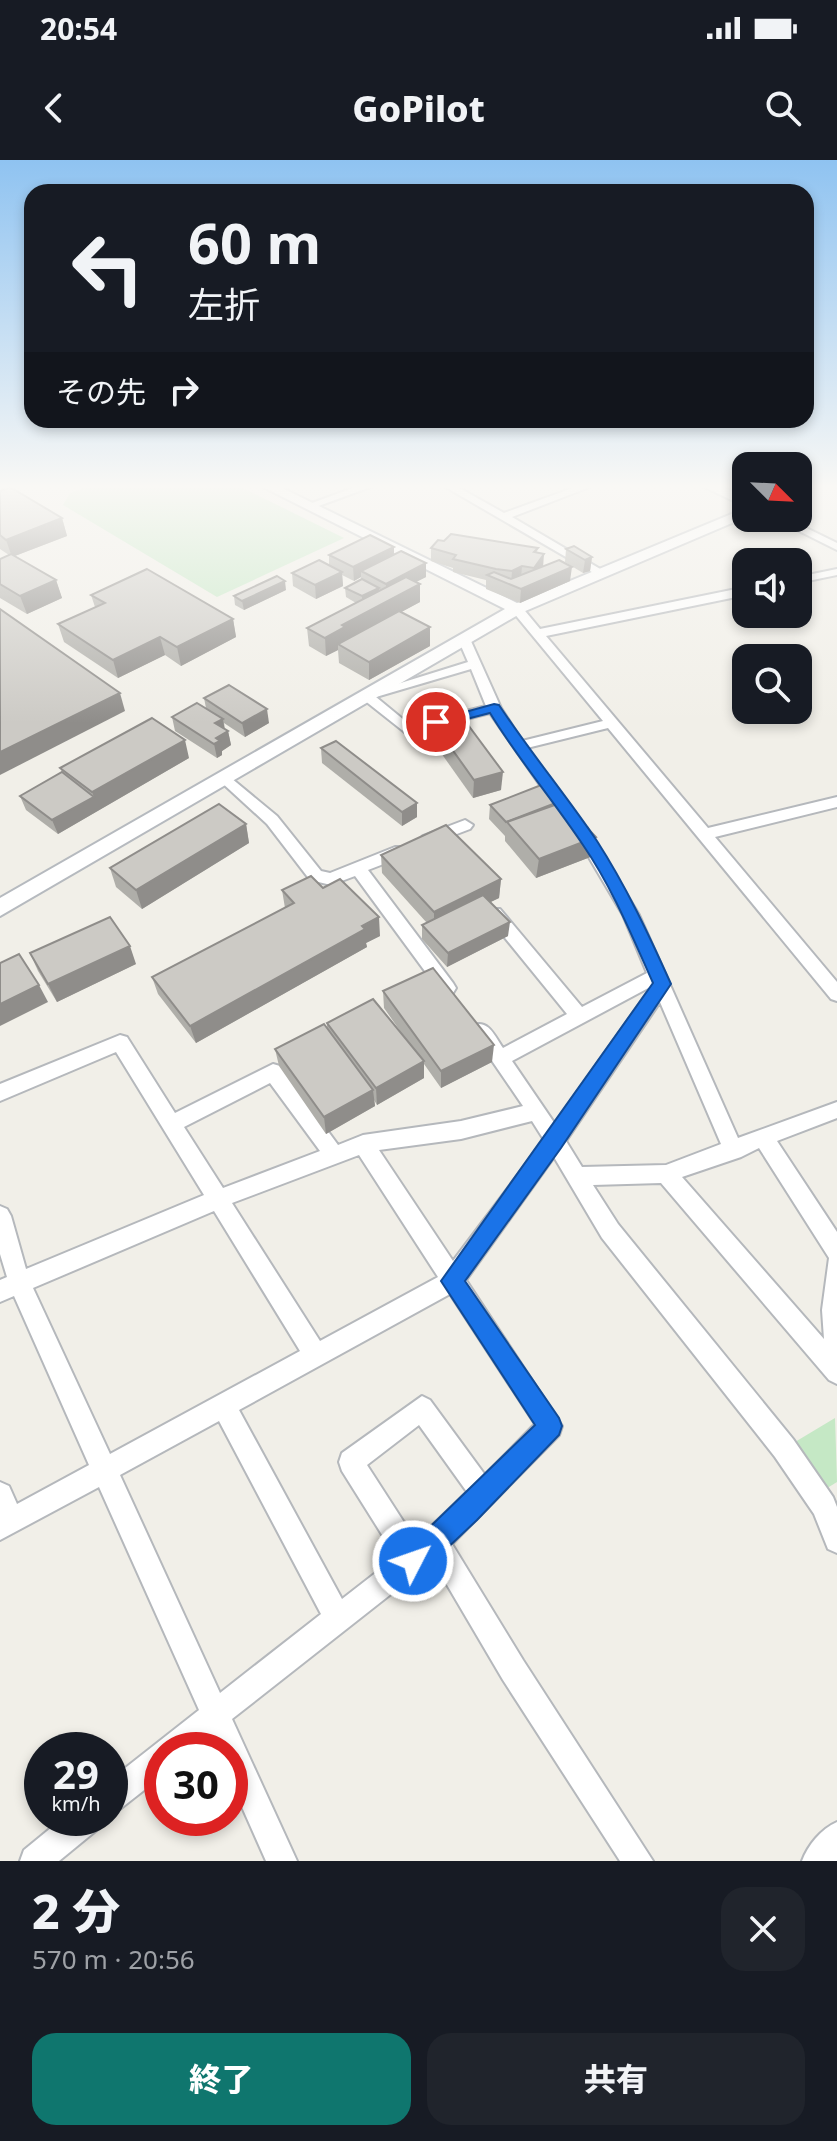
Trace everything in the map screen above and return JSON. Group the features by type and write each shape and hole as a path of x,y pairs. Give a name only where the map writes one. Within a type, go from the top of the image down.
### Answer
{"street":[{"path":"427,564 517,609 540,633 705,834 829,974 837,994"},
{"path":"586,564 601,573"},
{"path":"0,908 517,609 621,564"},
{"path":"812,577 837,572"},
{"path":"540,633 732,594"},
{"path":"464,639 494,708 518,746 591,844 631,915 734,1151"},
{"path":"366,696 475,664"},
{"path":"366,696 407,730 494,708"},
{"path":"518,746 612,723"},
{"path":"225,778 272,820 316,876 331,879 465,825"},
{"path":"705,834 837,802"},
{"path":"358,868 501,1058 610,1231 830,1501 837,1540"},
{"path":"491,909 579,1016"},
{"path":"501,1058 579,1016 660,979"},
{"path":"0,1495 5,1524 452,1281 554,1142 660,979"},
{"path":"0,1093 120,1042 315,1354"},
{"path":"171,1124 273,1072 334,1155"},
{"path":"574,1176 666,1174 837,1110"},
{"path":"10,1286 218,1199 363,1144 461,1130 537,1111"},
{"path":"763,1137 837,1251"},
{"path":"192,1732 436,1542 550,1426 363,1144"},
{"path":"666,1174 837,1372"},
{"path":"0,1216 10,1286 104,1469 282,1861"},
{"path":"837,1264 833,1310 837,1361"},
{"path":"223,1404 339,1620"},
{"path":"413,1561 351,1462 422,1408 484,1495"},
{"path":"436,1542 513,1670 638,1861"},
{"path":"128,1784 144,1772"},
{"path":"35,1861 65,1836"},
{"path":"817,1861 837,1837"}],"green space":[{"path":"162,564 287,564 217,597"},
{"path":"835,1418 837,1482 824,1490 790,1445"}],"building":[{"path":"0,564 29,564 56,580 20,596 0,584"},
{"path":"310,564 327,564 342,572 315,585 292,573"},
{"path":"374,564 423,564 386,584 361,571"},
{"path":"476,564 537,564 534,568 522,566 512,571"},
{"path":"548,564 572,567 521,589 487,575 494,572 511,579"},
{"path":"147,569 233,619 177,647 160,637 113,660 58,624 105,603 91,595"},
{"path":"277,576 285,581 242,601 234,596"},
{"path":"406,577 420,584 342,625 345,627 325,638 307,628"},
{"path":"362,579 379,588 362,596 345,588"},
{"path":"0,609 120,693 0,752"},
{"path":"399,611 430,627 369,662 338,644"},
{"path":"229,685 267,709 242,723 204,698"},
{"path":"197,703 223,719 215,723 228,731 216,738 220,741 214,744 172,717"},
{"path":"457,710 503,772 474,780 429,717"},
{"path":"152,718 185,740 92,792 60,768"},
{"path":"336,741 417,803 402,812 321,748"},
{"path":"62,772 94,797 52,820 20,796"},
{"path":"549,782 566,799 506,822 490,805"},
{"path":"563,802 596,837 539,859 507,822"},
{"path":"219,804 246,824 136,890 110,868"},
{"path":"446,825 501,879 434,912 381,855"},
{"path":"311,876 323,888 340,879 379,917 362,926 365,929 190,1026 152,977 294,903 282,890"},
{"path":"483,895 510,922 448,953 422,925"},
{"path":"110,917 130,946 48,984 30,953"},
{"path":"19,954 39,985 0,1004 0,963"},
{"path":"433,968 494,1045 441,1071 383,991"},
{"path":"373,999 424,1061 376,1088 327,1023"},
{"path":"324,1024 373,1090 324,1117 275,1049"}],"route":[{"path":"413,1561 468,1511 550,1426 452,1281 554,1142 663,984 631,915 591,844 518,746 494,708 436,722"}]}
